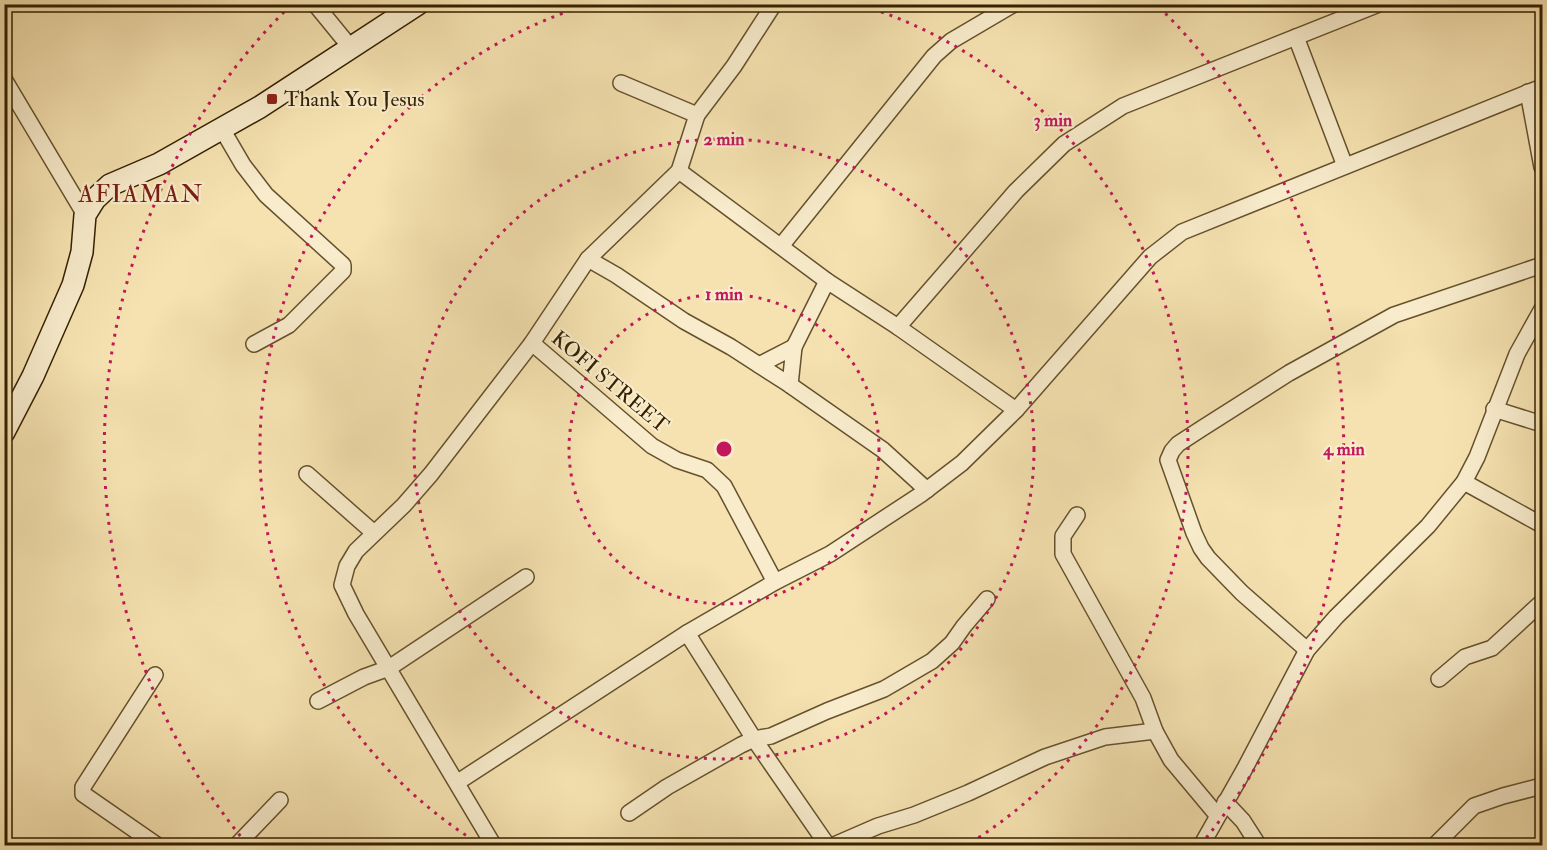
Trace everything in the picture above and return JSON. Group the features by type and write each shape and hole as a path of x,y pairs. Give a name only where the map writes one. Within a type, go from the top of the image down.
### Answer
{"street":[{"path":"315,4 351,48"},
{"path":"4,432 74,285 82,252 85,215 95,199 110,185 159,164 222,129 418,4"},
{"path":"494,846 356,614 342,585 347,566 356,551 404,505 431,474 532,343 588,259 679,171 697,115 734,66 774,4"},
{"path":"781,246 934,56 951,41 1014,4"},
{"path":"898,327 1016,191 1064,144 1123,106 1379,4"},
{"path":"1296,37 1345,166"},
{"path":"4,79 85,215"},
{"path":"621,83 697,115"},
{"path":"458,783 687,633 775,582 830,554 927,490 962,463 1016,410 1150,257 1182,232 1535,90 1542,167"},
{"path":"222,129 243,165 266,195 343,265 343,271 289,325 254,344"},
{"path":"679,171 827,281 898,327 1016,410"},
{"path":"588,259 790,385 883,450 927,490"},
{"path":"1307,650 1242,593 1201,548 1168,460 1172,451 1178,444 1289,373 1394,315 1542,265"},
{"path":"790,385 794,347 827,281"},
{"path":"1201,846 1307,650 1428,526 1464,482 1477,457 1517,354 1542,309"},
{"name":"KOFI STREET","path":"532,343 652,446 677,460 707,470 724,486 775,582"},
{"path":"759,365 794,347"},
{"path":"1494,409 1542,424"},
{"path":"307,474 374,533"},
{"path":"1464,482 1542,525"},
{"path":"1077,515 1063,536 1063,554 1143,698 1155,731 1171,760 1221,808 1244,821 1259,846"},
{"path":"318,701 356,681 389,668 526,577"},
{"path":"629,813 667,787 754,739 771,736 827,711 884,690 932,661 952,643 987,599"},
{"path":"1440,679 1465,657 1492,648 1542,602"},
{"path":"687,633 754,739 830,846 878,825 914,815 968,793 1045,757 1105,737 1155,731"},
{"path":"155,675 83,786 83,794 158,846"},
{"path":"1434,846 1474,806 1542,786"},
{"path":"236,846 280,800"}],"place":[{"name":"Thank You Jesus","path":"272,99"}],"district":[{"name":"AFIAMAN","path":"141,194"}]}
